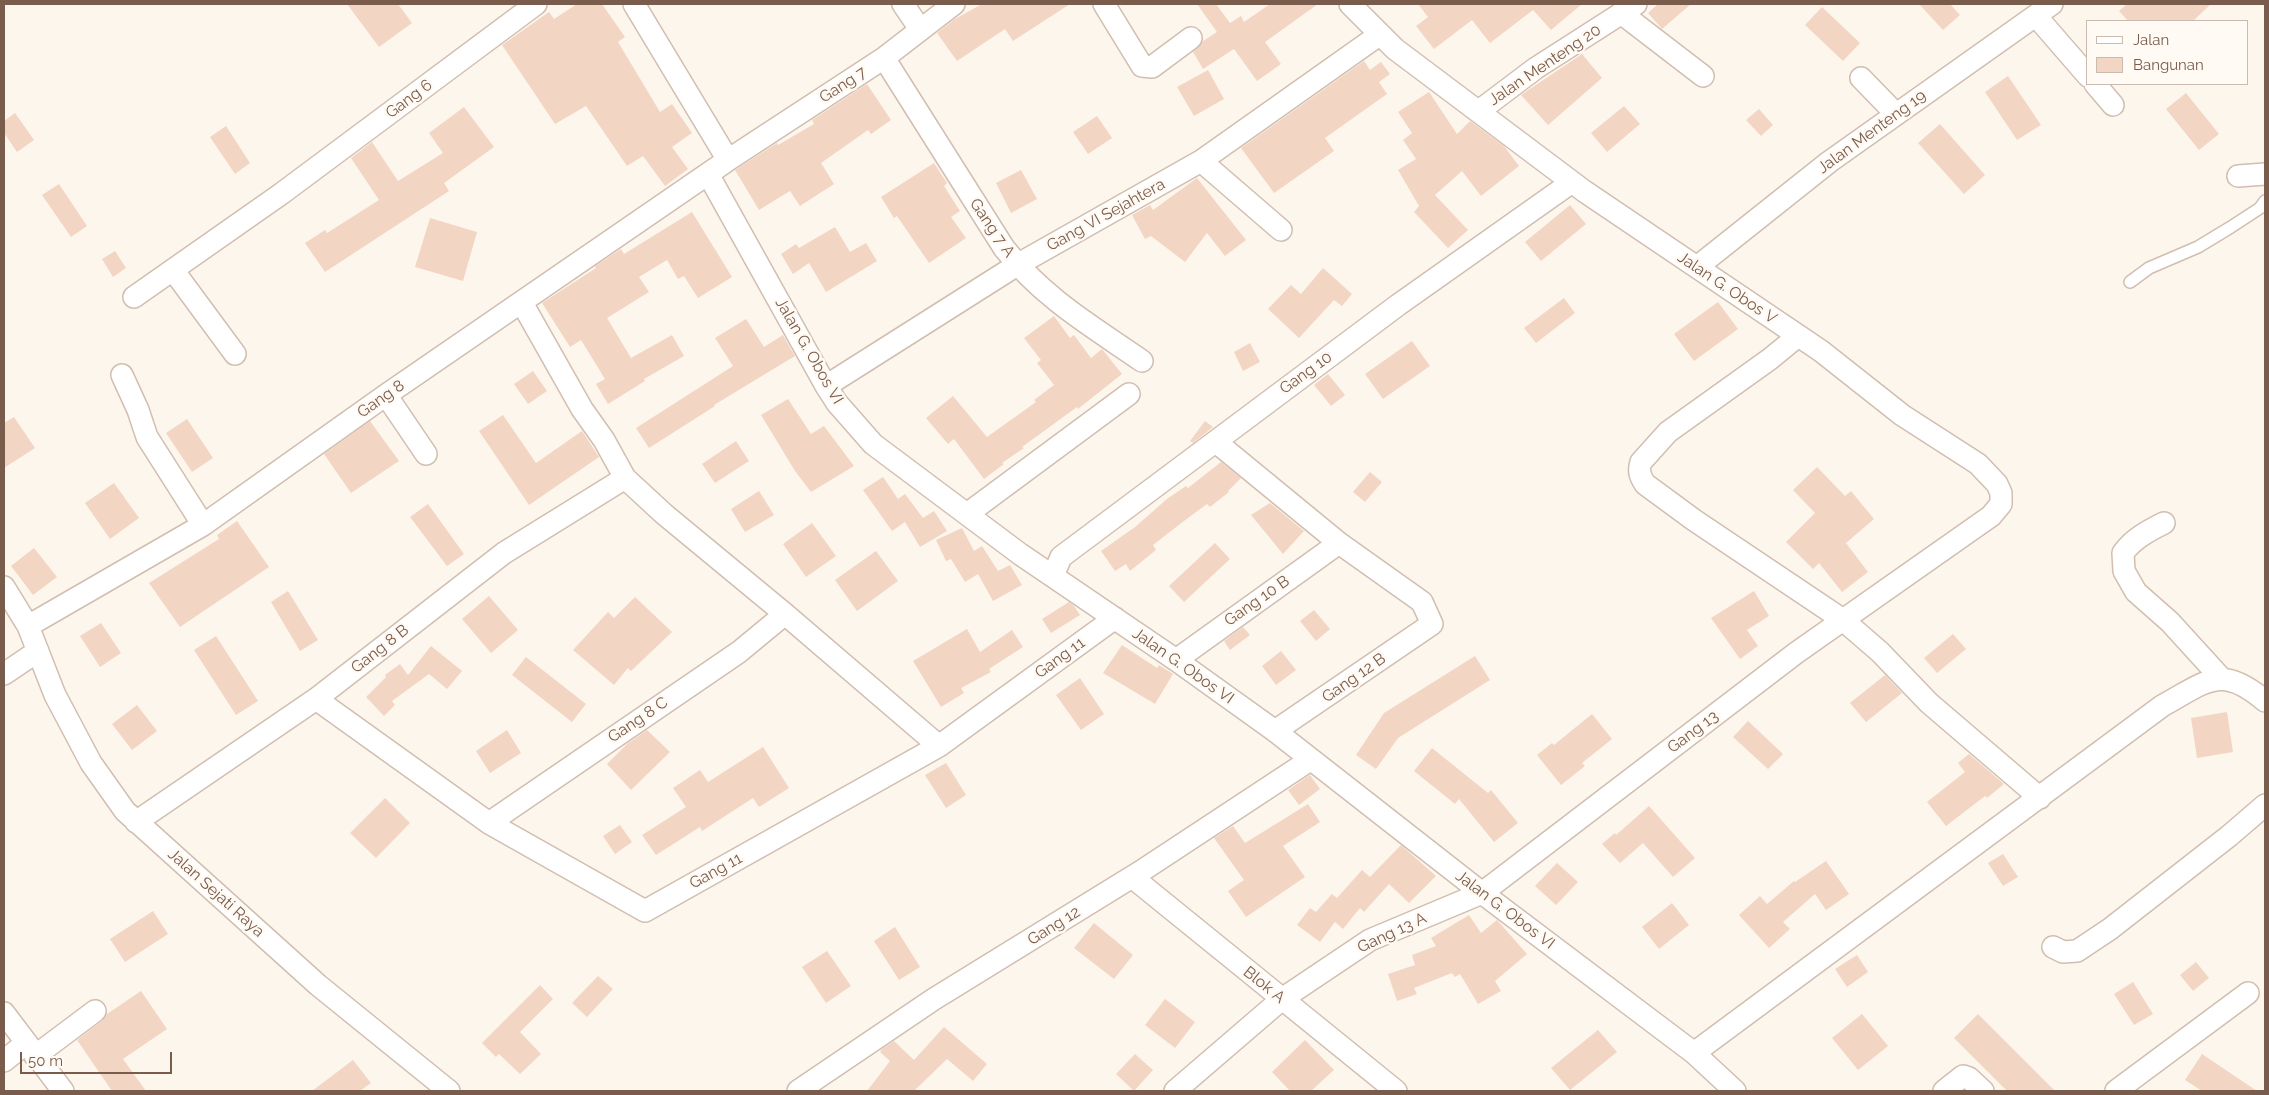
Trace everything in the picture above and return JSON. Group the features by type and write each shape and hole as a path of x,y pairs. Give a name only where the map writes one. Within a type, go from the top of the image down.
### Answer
{"street":[{"name":"Gang 6","path":"134,297 281,194 536,4"},
{"path":"634,4 728,160"},
{"path":"904,4 920,29"},
{"name":"Gang 7","path":"728,160 884,58 954,4"},
{"path":"1104,4 1142,66 1152,67 1191,38"},
{"name":"Jalan G. Obos V","path":"1350,4 1379,35 1572,182 1821,351 1902,415 1978,464 1997,484 2001,493 2001,504 1998,509 1908,576"},
{"path":"1629,9 1703,76"},
{"name":"Jalan Menteng 20","path":"1478,111 1536,68 1629,9"},
{"path":"2044,10 2086,73"},
{"name":"Jalan Menteng 19","path":"1697,267 1829,162 2044,10"},
{"name":"Gang VI Sejahtera","path":"826,386 1017,265 1201,161 1379,35"},
{"name":"Gang 7 A","path":"884,58 1004,248 1017,265 1050,297 1142,361"},
{"path":"1861,78 1896,114"},
{"path":"2096,85 2113,105"},
{"name":"Gang 8","path":"28,626 204,525 386,395 728,160"},
{"path":"1201,161 1281,230"},
{"name":"Jalan G. Obos VI","path":"708,174 826,386 837,403 873,444 1020,554 1176,660 1275,731 1482,893 1694,1054 1735,1091"},
{"path":"2238,176 2265,174"},
{"name":"Gang 10","path":"1053,576 1061,556 1216,442 1222,435 1398,304 1572,182"},
{"path":"173,270 234,354"},
{"path":"522,303 582,409 604,440 625,478 664,514 785,614 939,746"},
{"path":"1798,336 1668,432 1645,456 1641,462 1639,475 1645,484 1694,520 1843,620 1880,652 1928,703 2040,798"},
{"path":"122,375 138,410 146,437 204,525"},
{"path":"967,514 1129,394"},
{"path":"386,395 426,454"},
{"path":"1216,442 1339,543"},
{"name":"Gang 8 B","path":"136,822 316,699 504,553 625,478"},
{"path":"2164,523 2148,530 2130,544 2123,553 2124,571 2136,592 2170,622 2221,678"},
{"name":"Gang 12 B","path":"1275,731 1432,624 1422,602 1339,543"},
{"name":"Gang 10 B","path":"1176,660 1339,543"},
{"name":"Gang 13","path":"1482,893 1796,653 1871,599 1908,576"},
{"name":"Jalan Sejati Raya","path":"4,587 28,626 55,694 91,763 125,811 318,985 449,1091"},
{"name":"Gang 8 C","path":"489,823 740,652 785,614"},
{"name":"Gang 11","path":"316,699 489,823 645,910 939,746 1115,618"},
{"path":"4,674 38,651"},
{"path":"1694,1054 2162,706 2204,683 2221,678 2228,678 2249,688 2265,701"},
{"name":"Gang 12","path":"798,1091 934,999 1132,877 1310,760"},
{"path":"2053,947 2063,952 2077,951 2110,929 2222,842 2265,805"},
{"name":"Blok A","path":"1132,877 1396,1091"},
{"name":"Gang 13 A","path":"1175,1091 1282,1000 1370,940 1482,893"},
{"path":"2116,1091 2248,993"},
{"path":"4,1061 30,1050 95,1011"},
{"path":"4,1013 30,1050 63,1091"},
{"path":"1944,1091 1963,1076 1969,1078 1983,1091"}],"lane":[{"path":"2130,282 2149,268 2198,247 2260,208 2265,201"}],"building":[{"path":"347,4 398,4 412,23 379,47"},
{"path":"577,4 602,4 625,37 618,42 660,112 672,104 692,133 672,147 688,169 665,186 643,156 627,166 586,106 555,124 502,45 549,12 554,19"},
{"path":"982,4 1070,4 1013,41 1005,29 957,61 937,33 955,19"},
{"path":"1197,4 1216,4 1230,23 1241,16 1244,22 1270,4 1318,4 1265,42 1281,64 1257,81 1234,49 1203,69 1193,52 1203,41 1217,32"},
{"path":"1418,4 1582,4 1551,30 1533,10 1490,43 1472,20 1434,49 1416,26 1428,17"},
{"path":"1658,4 1691,4 1662,29 1648,13"},
{"path":"1919,4 1950,4 1960,15 1943,30"},
{"path":"2127,4 2211,4 2194,20 2127,20 2119,11"},
{"path":"1822,7 1860,43 1843,61 1805,25"},
{"path":"1582,54 1602,78 1548,125 1521,95"},
{"path":"1364,61 1370,70 1381,62 1390,74 1379,82 1387,94 1325,138 1334,151 1274,193 1241,148"},
{"path":"1208,70 1224,99 1194,116 1177,87"},
{"path":"2008,76 2041,125 2017,140 1985,92"},
{"path":"867,84 891,120 871,134 868,130 821,163 834,184 800,206 790,191 759,210 735,170 777,143 778,145 814,124 812,120"},
{"path":"1429,92 1457,134 1470,121 1504,146 1519,166 1481,196 1462,171 1435,195 1468,230 1448,248 1414,212 1419,206 1398,170 1416,159 1403,140 1412,133 1398,112"},
{"path":"2186,93 2219,134 2199,150 2166,109"},
{"path":"1624,106 1640,124 1607,152 1591,133"},
{"path":"464,107 494,147 444,183 449,191 325,272 305,243 325,230 327,233 379,200 351,158 372,142 398,181 443,153 429,133"},
{"path":"1759,109 1773,125 1761,136 1746,120"},
{"path":"15,113 34,140 17,152 4,133 4,121"},
{"path":"1097,116 1112,138 1088,154 1073,132"},
{"path":"1940,124 1985,175 1964,194 1918,143"},
{"path":"226,126 250,163 235,174 210,137"},
{"path":"934,163 947,183 944,186 960,211 951,217 966,238 929,263 897,216 894,218 881,197"},
{"path":"1021,170 1037,199 1011,213 996,183"},
{"path":"1197,178 1246,240 1225,256 1207,233 1185,262 1151,236 1145,239 1132,215 1150,205 1153,210"},
{"path":"59,184 87,226 71,237 42,195"},
{"path":"1570,205 1586,224 1541,261 1525,242"},
{"path":"692,212 732,277 698,298 684,276 678,279 667,260 639,277 649,292 607,318 631,358 672,335 684,356 644,379 645,381 608,404 596,384 605,379 581,340 570,347 542,303 596,268 595,266 621,249 624,254"},
{"path":"430,218 477,232 463,281 415,267"},
{"path":"835,227 850,252 866,243 877,261 826,292 809,263 793,274 781,254 796,244 799,248"},
{"path":"115,251 126,268 113,277 102,259"},
{"path":"1323,268 1352,294 1342,306 1334,300 1299,338 1268,309 1291,285 1301,294"},
{"path":"1564,298 1575,313 1536,343 1524,328"},
{"path":"1718,302 1738,329 1694,361 1674,334"},
{"path":"1054,316 1070,338 1074,335 1091,358 1102,349 1122,374 1078,409 1077,407 1022,447 1024,448 1002,463 1004,464 984,479 954,439 948,444 926,418 953,396 987,437 1036,402 1034,400 1054,385 1037,363 1041,360 1024,338"},
{"path":"746,319 764,347 783,335 795,356 714,405 649,448 636,428 733,366 715,338"},
{"path":"1412,341 1430,366 1383,399 1365,374"},
{"path":"1250,343 1260,362 1243,371 1234,352"},
{"path":"533,371 547,391 528,404 514,384"},
{"path":"1328,374 1345,395 1331,406 1314,385"},
{"path":"788,399 811,434 824,426 854,466 811,492 795,471 761,415"},
{"path":"503,415 536,463 582,431 599,457 529,505 479,431"},
{"path":"14,417 35,448 4,468 4,423"},
{"path":"187,419 213,458 192,472 166,433"},
{"path":"370,421 399,461 351,493 324,454"},
{"path":"1205,421 1213,427 1193,443 1190,441"},
{"path":"736,441 749,461 715,483 702,464"},
{"path":"1221,462 1241,478 1229,492 1210,507 1207,504 1153,545 1156,550 1130,571 1126,564 1115,571 1101,551 1135,527 1167,499 1186,486 1188,488"},
{"path":"1817,467 1845,496 1851,491 1874,519 1846,543 1868,572 1842,592 1819,563 1813,569 1786,542 1815,513 1793,490"},
{"path":"1370,472 1382,482 1365,502 1353,492"},
{"path":"883,477 898,499 905,494 923,518 934,511 947,531 920,547 905,522 892,531 863,490"},
{"path":"114,483 139,518 110,539 85,503"},
{"path":"759,491 774,515 745,532 731,509"},
{"path":"1270,503 1304,531 1283,554 1251,515"},
{"path":"428,504 464,554 447,566 410,517"},
{"path":"237,521 269,567 180,627 149,583 219,539 217,535"},
{"path":"812,523 836,556 806,577 783,544"},
{"path":"962,528 974,551 982,546 998,571 1010,565 1022,585 993,601 978,574 965,582 951,559 946,561 936,540"},
{"path":"1215,543 1230,559 1184,602 1169,586"},
{"path":"34,548 57,577 33,595 11,566"},
{"path":"876,551 898,581 857,611 835,580"},
{"path":"288,591 318,640 300,651 271,602"},
{"path":"1754,591 1769,616 1747,630 1758,646 1740,659 1711,618"},
{"path":"489,596 518,630 491,653 462,619"},
{"path":"635,597 672,632 631,671 628,668 614,685 573,650 608,612 614,618"},
{"path":"1069,602 1080,615 1051,633 1042,619"},
{"path":"1314,610 1330,629 1316,641 1300,621"},
{"path":"101,623 121,653 100,667 80,636"},
{"path":"1243,627 1250,635 1230,650 1224,641"},
{"path":"967,629 980,652 1012,630 1023,647 989,669 991,672 961,688 964,693 941,707 913,661"},
{"path":"1953,634 1966,649 1937,673 1924,658"},
{"path":"216,636 258,701 236,715 194,650"},
{"path":"1122,645 1157,668 1159,665 1173,674 1155,704 1103,673"},
{"path":"431,646 462,671 447,689 429,674 392,701 395,705 384,716 366,697 386,677 385,675 400,664 408,675"},
{"path":"1281,651 1296,670 1276,685 1262,666"},
{"path":"1475,656 1490,680 1398,738 1376,769 1356,755 1384,713"},
{"path":"526,657 586,704 572,722 512,675"},
{"path":"1885,675 1902,693 1866,722 1850,703"},
{"path":"1080,678 1104,714 1081,730 1056,695"},
{"path":"137,705 157,731 132,750 112,724"},
{"path":"2227,712 2233,752 2197,758 2191,718"},
{"path":"1592,714 1612,739 1582,763 1585,766 1561,785 1537,755 1552,743 1554,745"},
{"path":"1748,721 1783,754 1768,769 1733,737"},
{"path":"507,730 521,753 490,773 476,751"},
{"path":"647,730 670,752 631,790 607,764 627,744"},
{"path":"763,747 789,788 759,807 753,798 702,831 700,827 656,855 642,835 686,807 673,788 700,770 708,782"},
{"path":"1432,748 1488,793 1491,790 1518,823 1494,842 1459,799 1455,804 1414,771"},
{"path":"1969,754 2004,784 1946,826 1927,802 1965,772 1958,763"},
{"path":"946,763 966,795 946,808 925,775"},
{"path":"1310,775 1320,789 1299,805 1288,790"},
{"path":"385,798 410,823 376,858 350,833"},
{"path":"1308,804 1320,822 1283,846 1305,877 1246,917 1228,891 1244,880 1214,838 1233,826 1245,843"},
{"path":"1649,806 1695,858 1673,877 1643,843 1620,863 1602,844 1615,833 1616,835"},
{"path":"620,825 632,842 615,854 603,836"},
{"path":"1401,845 1436,876 1409,903 1389,884 1364,912 1360,908 1343,929 1335,922 1320,942 1297,925 1310,908 1316,912 1332,894 1337,898 1362,870 1370,877"},
{"path":"2003,854 2018,877 2003,886 1988,863"},
{"path":"1826,861 1849,894 1826,910 1815,894 1783,922 1790,929 1769,948 1739,915 1760,896 1767,904 1794,881"},
{"path":"1557,863 1578,882 1556,905 1535,886"},
{"path":"1672,903 1689,925 1659,949 1642,927"},
{"path":"153,911 168,934 125,962 110,939"},
{"path":"1469,915 1481,933 1497,920 1527,954 1495,981 1501,991 1478,1004 1460,974 1455,977 1452,973 1414,988 1417,994 1397,1001 1388,974 1415,965 1412,955 1436,946 1431,938"},
{"path":"1094,923 1133,955 1114,979 1074,948"},
{"path":"895,927 920,967 899,980 874,941"},
{"path":"827,951 851,986 826,1003 802,967"},
{"path":"1857,955 1868,972 1847,987 1835,969"},
{"path":"2196,962 2209,978 2193,991 2180,975"},
{"path":"598,976 613,989 587,1017 572,1003"},
{"path":"2133,982 2153,1014 2134,1025 2114,994"},
{"path":"540,985 553,999 520,1032 541,1054 520,1074 499,1054 496,1057 482,1043"},
{"path":"141,991 167,1029 123,1059 146,1091 112,1091 77,1040 102,1021 107,1014"},
{"path":"1165,999 1195,1022 1175,1048 1145,1025"},
{"path":"1862,1014 1888,1046 1858,1070 1832,1038"},
{"path":"1978,1014 2055,1091 2007,1091 1954,1038"},
{"path":"944,1027 987,1064 973,1081 947,1059 914,1091 867,1091 890,1061 880,1052 882,1049 894,1041 914,1060"},
{"path":"1598,1030 1617,1052 1570,1090 1551,1068"},
{"path":"1305,1040 1334,1070 1311,1091 1290,1091 1272,1072"},
{"path":"1135,1054 1153,1070 1134,1091 1116,1074"},
{"path":"2202,1054 2257,1091 2202,1091 2185,1080"},
{"path":"353,1060 371,1083 360,1091 312,1091"}]}
